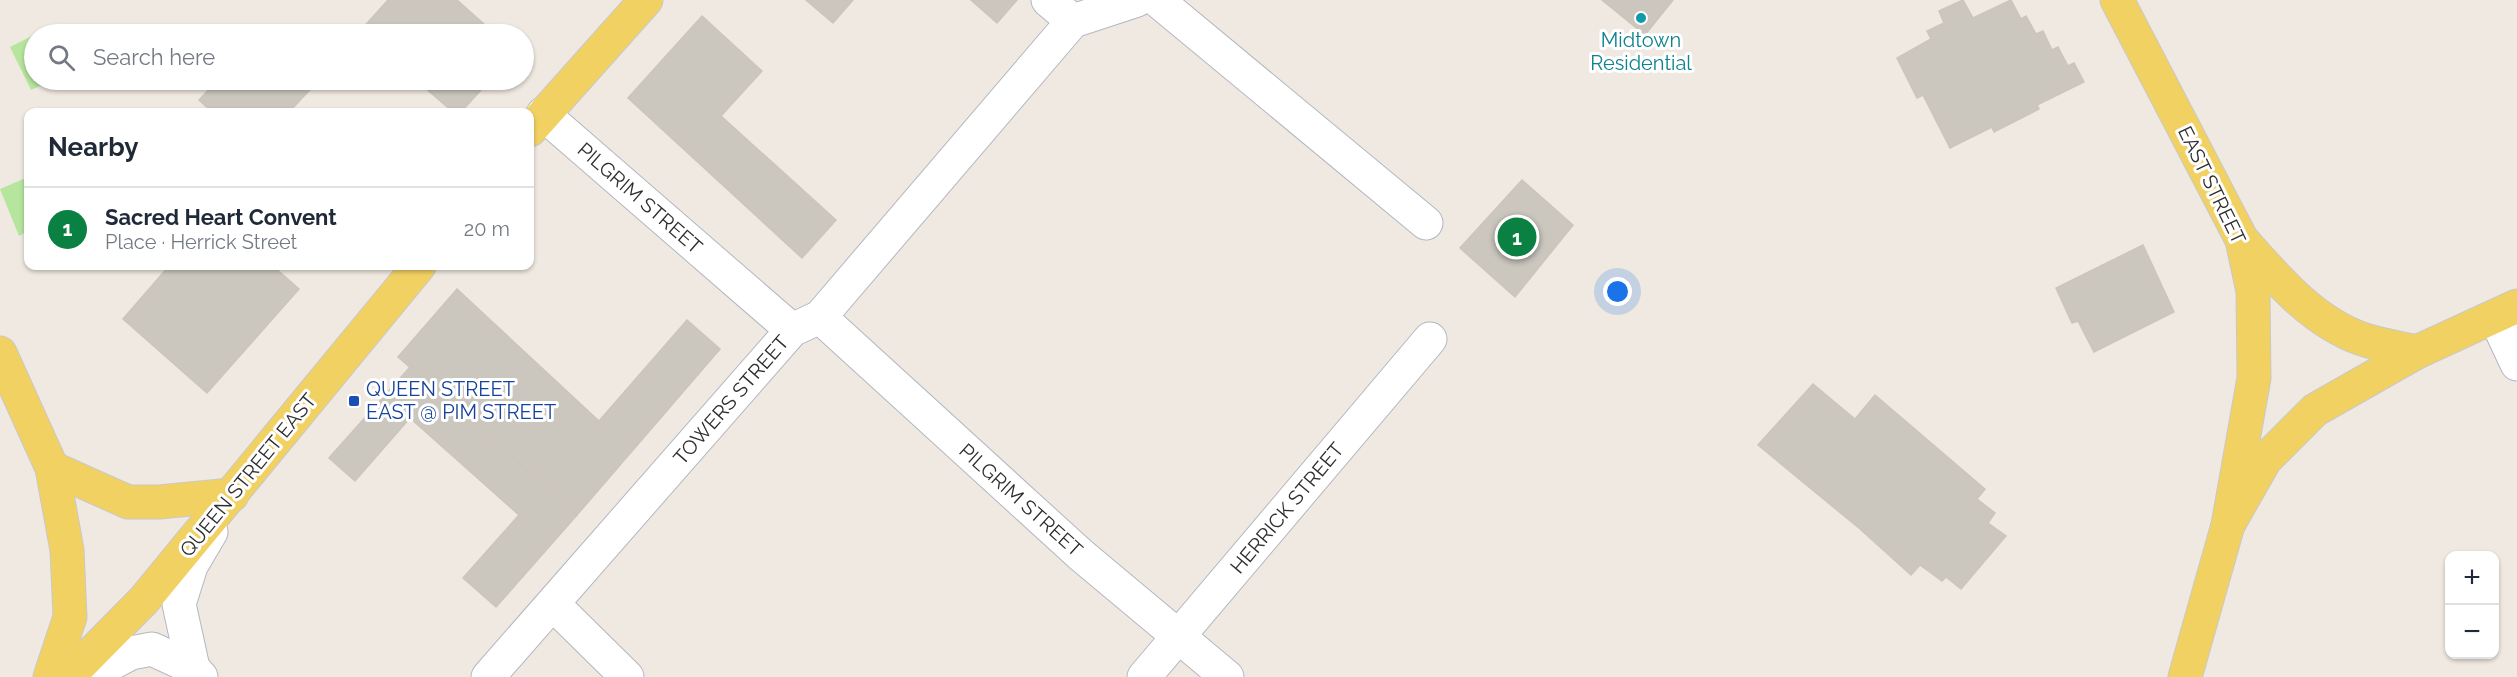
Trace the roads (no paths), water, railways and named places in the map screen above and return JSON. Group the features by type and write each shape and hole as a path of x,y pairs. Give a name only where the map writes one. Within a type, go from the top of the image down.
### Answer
{"main road":[{"path":"536,122 646,0"},
{"name":"EAST STREET","path":"2117,0 2242,240 2253,291 2254,378 2228,525"},
{"path":"2242,240 2288,290 2320,317 2361,338 2417,352"},
{"name":"QUEEN STREET EAST","path":"68,677 144,600 416,270"},
{"path":"2185,677 2228,525 2265,460 2315,410 2417,352 2506,311"},
{"path":"0,353 9,394 52,468 67,550 70,617 50,677"},
{"path":"52,468 128,502 159,502 232,495"}],"street":[{"path":"1048,0 1073,21 1137,0"},
{"path":"1157,0 1426,223"},
{"name":"TOWERS STREET","path":"488,677 1073,21"},
{"name":"PILGRIM STREET","path":"536,122 806,323 1227,677"},
{"path":"2506,311 2517,364"},
{"name":"HERRICK STREET","path":"1144,677 1430,339"},
{"path":"197,673 179,604 191,566 232,495"},
{"path":"553,604 627,677"},
{"path":"86,677 131,653 152,649 197,673"}],"place":[{"name":"Midtown Residential","path":"1641,18"},
{"name":"Sacred Heart Convent","path":"1517,237"},
{"name":"QUEEN STREET EAST @ PIM STREET","path":"354,401"}]}
